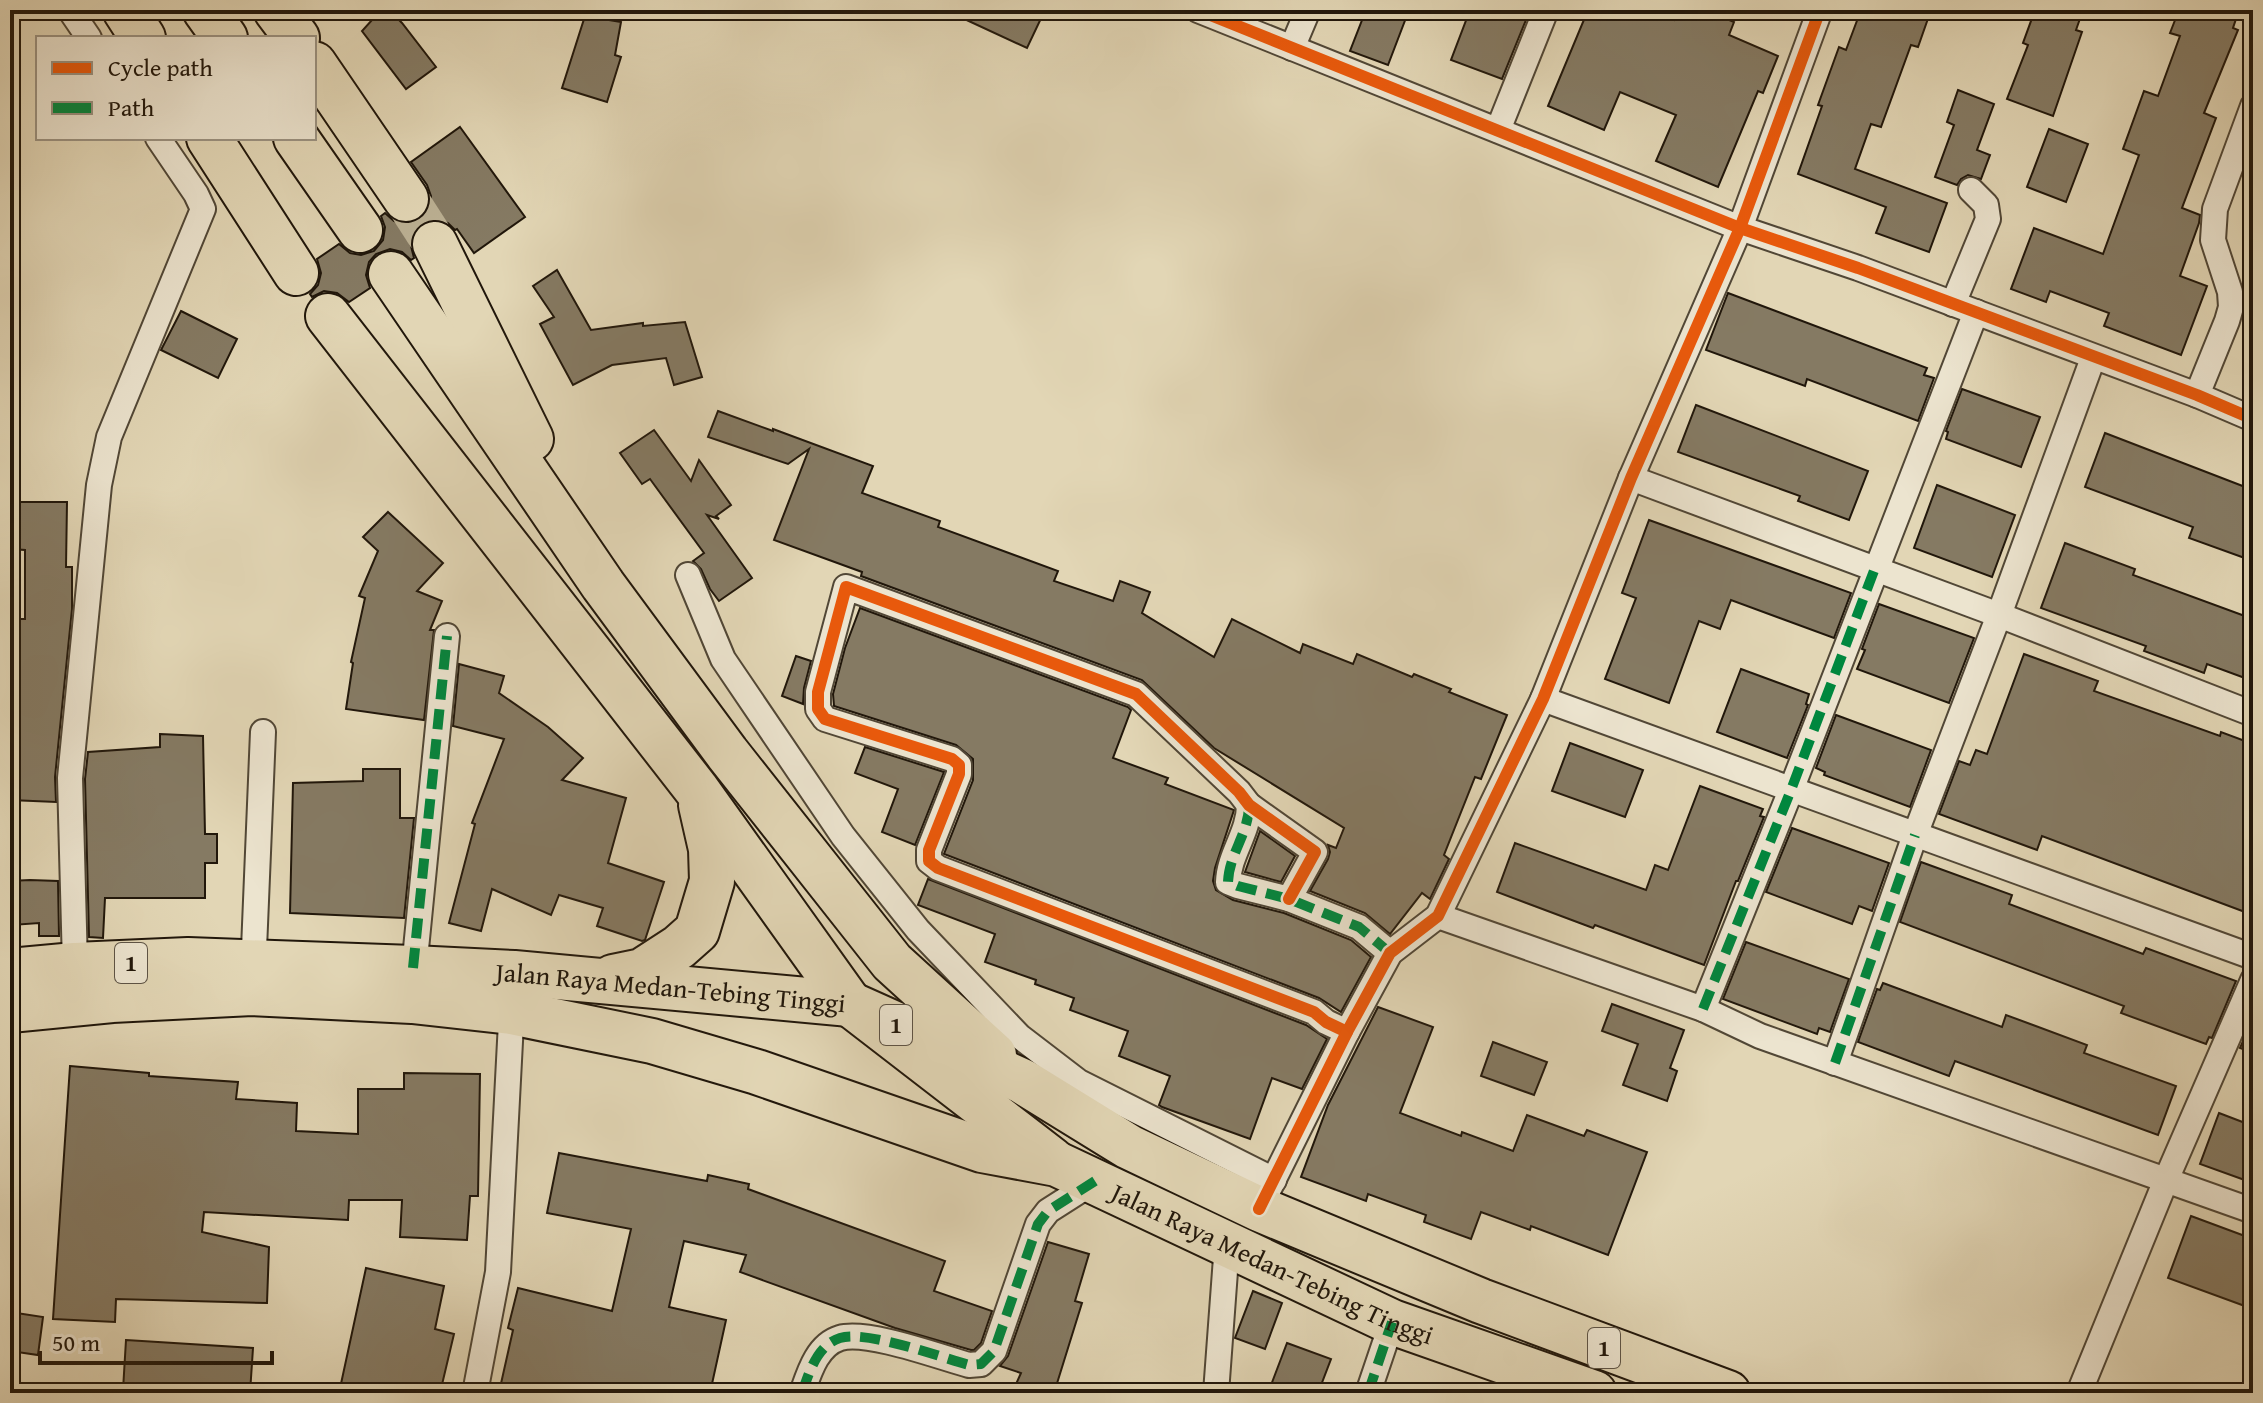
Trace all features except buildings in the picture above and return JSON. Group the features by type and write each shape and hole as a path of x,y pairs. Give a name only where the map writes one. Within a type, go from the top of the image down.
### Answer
{"highway":[{"path":"125,10 142,36"},
{"path":"205,10 224,36"},
{"path":"276,10 296,36"},
{"path":"316,67 406,199"},
{"path":"210,140 296,273"},
{"path":"297,140 360,230"},
{"path":"435,244 603,585"},
{"path":"391,274 603,585 727,753 892,962 1022,1081"},
{"path":"328,316 697,790 850,1004 1076,1172"},
{"path":"599,981 642,971 697,931 712,881 711,849 697,790"},
{"name":"Jalan Raya Medan-Tebing Tinggi","path":"10,971 188,960 253,978"},
{"name":"Jalan Raya Medan-Tebing Tinggi","path":"10,1010 112,1000 253,978 513,993 599,981 850,1004 1022,1081 1129,1147 1266,1195 1481,1301 1728,1393"},
{"name":"Jalan Raya Medan-Tebing Tinggi","path":"513,993 652,1041 757,1072 982,1150 1076,1172 1392,1322 1594,1393"}],"street":[{"path":"70,10 88,36"},
{"path":"1198,10 1740,228 1858,268 2197,395 2253,419"},
{"path":"1292,48 1308,10"},
{"path":"1498,130 1546,10"},
{"path":"688,575 723,659 843,836 918,930 1019,1036 1079,1082 1266,1195 1390,953 1438,916 1543,699 1631,478 1740,228 1820,10"},
{"path":"2197,395 2231,307 2230,292 2213,240 2215,209 2253,106"},
{"path":"75,965 70,778 99,485 109,437 203,209 159,140"},
{"path":"1703,1009 1791,790 1875,568 1965,308 1988,219 1986,205 1971,190"},
{"path":"1835,1063 1915,835 2093,358"},
{"path":"1631,478 1999,615 2253,714"},
{"path":"1289,899 1315,852 1249,805 1136,694 846,587 818,692 818,709 825,719 952,759 959,765 959,774 929,850 929,861 938,868 1314,1012 1347,1032"},
{"path":"413,985 447,636"},
{"path":"1543,699 2253,957"},
{"path":"253,978 263,732"},
{"path":"1249,805 1249,819 1228,867 1228,882 1289,899 1359,927 1390,953"},
{"path":"1438,916 1703,1009 1760,1036 2253,1211"},
{"path":"2079,1393 2166,1180 2253,980"},
{"path":"475,1393 498,1272 513,993"},
{"path":"802,1393 810,1369 822,1351 838,1339 857,1337 969,1365 981,1364 994,1351 1038,1224 1076,1172"},
{"path":"1216,1393 1227,1244"},
{"path":"1368,1393 1392,1322"}],"tunnel":[{"path":"406,199 435,244"}],"marked path":[{"path":"1703,1009 1791,790 1875,568"},
{"path":"413,968 447,636"},
{"path":"1249,805 1228,882 1289,899 1359,927 1390,953"},
{"path":"1835,1063 1915,835"},
{"path":"802,1393 820,1353 840,1338 885,1341 969,1365 981,1364 994,1351 1038,1224 1048,1211 1095,1181"},
{"path":"1368,1393 1392,1322"}],"cycle path":[{"path":"1198,10 1740,228 1858,268 2197,395 2253,419"},
{"path":"1259,1209 1390,953 1438,916 1543,699 1631,478 1740,228 1820,10"},
{"path":"1289,899 1315,852 1249,805 1136,694 846,587 818,692 818,709 825,719 952,759 959,765 959,774 929,850 929,861 938,868 1314,1012 1347,1032"}]}
